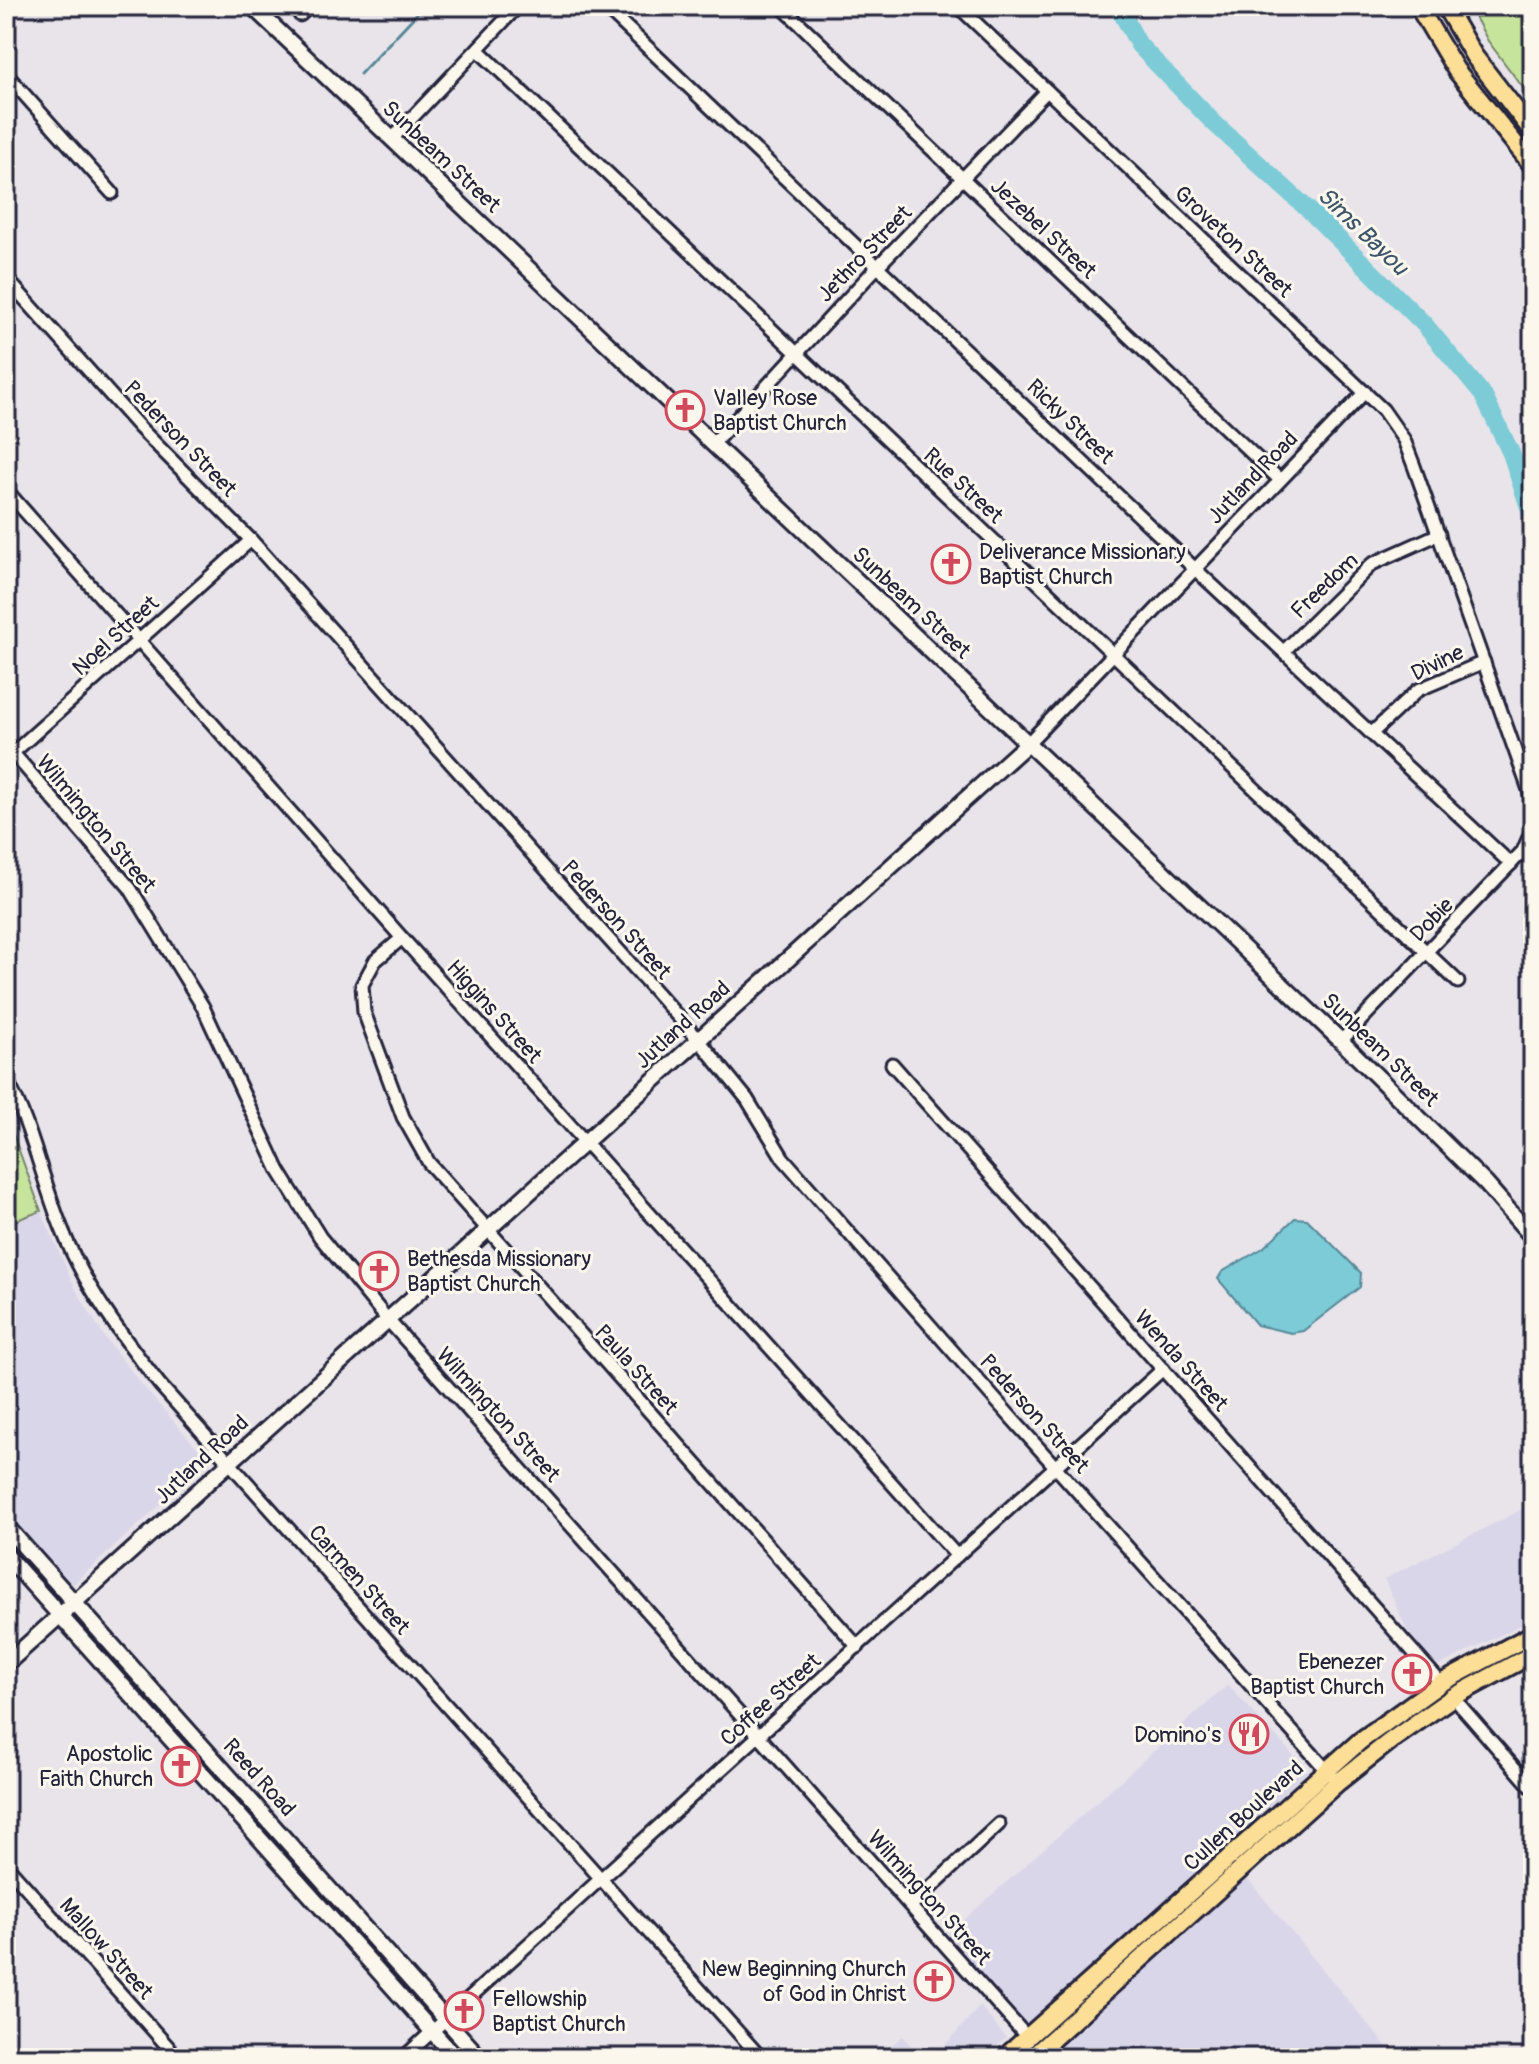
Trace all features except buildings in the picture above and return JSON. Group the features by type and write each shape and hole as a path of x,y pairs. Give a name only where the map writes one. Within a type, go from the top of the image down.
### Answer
{"main road":[{"path":"1418,6 1456,70 1533,166"},
{"path":"1445,6 1474,56 1533,132"},
{"path":"1500,128 1517,114"},
{"name":"Cullen Boulevard","path":"1004,2058 1247,1863 1389,1718 1441,1683 1533,1634"},
{"name":"Cullen Boulevard","path":"1030,2058 1228,1858 1332,1776 1389,1742 1453,1697 1533,1654"},
{"path":"1228,1858 1247,1863"}],"street":[{"name":"Sunbeam Street","path":"252,6 1341,1041 1486,1184 1533,1238"},
{"path":"300,15 309,6"},
{"path":"392,139 518,6"},
{"name":"Ricky Street","path":"604,6 1195,569 1511,864"},
{"name":"Jezebel Street","path":"781,6 1280,480"},
{"name":"Groveton Street","path":"958,6 1383,410 1404,440 1439,534"},
{"name":"Rue Street","path":"478,50 1458,982"},
{"path":"6,74 112,193"},
{"name":"Jethro Street","path":"713,444 879,265 1047,91"},
{"name":"Pederson Street","path":"6,278 140,428 251,540 698,1039 747,1099 783,1158 1332,1776"},
{"name":"Jutland Road","path":"6,1664 1028,743 1365,392"},
{"name":"Higgins Street","path":"6,490 402,938 957,1556"},
{"path":"1439,534 1533,806"},
{"name":"Freedom","path":"1284,651 1372,564 1439,534"},
{"name":"Noel Street","path":"8,752 251,540"},
{"name":"Divine","path":"1372,733 1418,690 1484,662"},
{"name":"Wilmington Street","path":"8,752 130,888 203,1007 279,1171 320,1237 387,1319 1027,2037"},
{"name":"Dobie","path":"1341,1041 1523,851 1532,830 1533,816"},
{"name":"Paula Street","path":"402,938 375,961 362,985 364,1012 403,1117 429,1163 858,1647"},
{"name":"Wenda Street","path":"892,1064 1441,1683"},
{"name":"Carmen Street","path":"6,1079 26,1123 61,1228 91,1290 160,1385 761,2058"},
{"name":"Coffee Street","path":"403,2058 1163,1369"},
{"name":"Reed Road","path":"6,1526 480,2058"},
{"name":"Reed Road","path":"6,1555 456,2058"},
{"path":"1453,1697 1533,1789"},
{"path":"170,1738 184,1725"},
{"path":"912,1905 999,1824"},
{"path":"291,1872 305,1860"},
{"name":"Mallow Street","path":"6,1865 178,2058"},
{"path":"1027,2037 1030,2058"}],"shaded area":[{"path":"41,1211 75,1288 105,1338 209,1461 72,1585 6,1511 6,1224"},
{"path":"1533,1504 1533,1619 1436,1667 1408,1632 1384,1579"},
{"path":"1228,1685 1308,1771 1227,1845 1246,1877 1396,2058 1048,2058 948,1934"},
{"path":"980,2006 1006,2038 984,2058 934,2058"},
{"path":"903,2036 921,2058 876,2058"}],"green space":[{"path":"1469,6 1533,6 1533,101 1488,41"},
{"path":"6,1115 41,1211 6,1224"}],"water":[{"path":"1295,1218 1307,1219 1361,1273 1360,1287 1303,1331 1291,1333 1257,1325 1218,1279 1222,1272 1263,1248"}],"waterway":[{"path":"360,74 424,6"},
{"name":"Sims Bayou","path":"1118,6 1139,45 1213,122 1313,214 1424,324 1483,395 1511,453 1533,519"}],"place":[{"name":"Valley Rose Baptist Church","path":"685,410"},
{"name":"Deliverance Missionary Baptist Church","path":"951,564"},
{"name":"Bethesda Missionary Baptist Church","path":"379,1271"},
{"name":"Ebenezer Baptist Church","path":"1412,1674"},
{"name":"Domino's","path":"1249,1734"},
{"name":"Apostolic Faith Church","path":"181,1766"},
{"name":"New Beginning Church of God in Christ","path":"934,1981"},
{"name":"Fellowship Baptist Church","path":"464,2011"}]}
